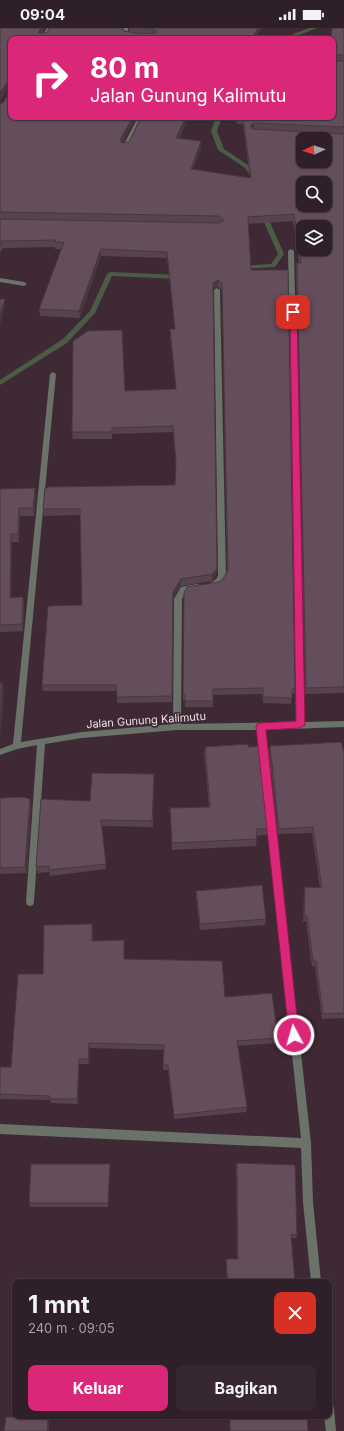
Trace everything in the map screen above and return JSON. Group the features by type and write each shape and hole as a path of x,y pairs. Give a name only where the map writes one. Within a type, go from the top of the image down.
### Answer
{"street":[{"path":"125,148 139,120"},
{"path":"291,251 300,725"},
{"path":"0,280 24,284"},
{"path":"177,727 178,598 184,589 215,585 222,576 217,290"},
{"path":"17,746 53,374"},
{"name":"Jalan Gunung Kalimutu","path":"0,752 41,740 177,727 261,727 344,724"},
{"path":"261,727 306,1143 308,1202 316,1279"},
{"path":"30,902 41,740"},
{"path":"0,1129 306,1143"},
{"path":"330,1419 331,1431"}],"building":[{"path":"0,28 41,28 38,33 47,33 49,28 123,28 124,31 142,34 156,33 156,31 152,29 146,28 258,28 253,36 8,36 8,81 0,93"},
{"path":"332,28 344,28 344,55 336,55 336,36 331,36"},
{"path":"336,61 344,61 344,127 254,123 251,125 252,129 307,132 296,132 296,168 332,168 332,133 344,134 344,687 306,688 297,263 301,263 300,256 332,256 332,220 296,220 296,228 294,214 248,217 251,270 288,270 295,688 292,689 292,698 263,697 263,688 213,689 213,701 185,701 185,695 183,695 184,593 187,587 219,582 223,579 228,570 222,283 218,280 213,283 217,569 212,574 181,579 173,592 172,696 117,697 116,685 42,685 48,606 82,605 80,509 43,509 45,488 175,485 176,462 173,426 112,428 112,432 72,432 73,341 88,331 122,330 125,391 176,389 170,329 175,329 167,252 101,249 79,311 39,309 64,242 55,242 55,240 1,241 0,244 0,219 219,223 224,220 219,216 0,212 0,104 3,103 8,94 8,120 131,120 120,140 122,143 129,142 140,120 185,120 176,138 201,141 191,169 251,178 243,120 336,120"},
{"path":"0,299 5,299 0,315"},
{"path":"35,488 33,508 19,508 18,534 11,534 10,598 23,597 22,624 0,625 0,489"},
{"path":"0,683 2,683 0,729"},
{"path":"341,742 344,752 344,1013 323,1014 316,961 313,961 307,916 304,916 305,887 322,888 313,827 279,829 270,746"},
{"path":"248,744 248,747 259,746 268,829 256,829 257,839 172,843 170,808 210,807 205,747"},
{"path":"92,773 154,774 152,821 101,820 106,864 49,870 49,866 36,867 41,799 90,801"},
{"path":"23,797 30,799 25,867 0,868 0,798"},
{"path":"262,885 266,919 200,924 196,891"},
{"path":"92,924 92,941 124,940 124,959 222,961 225,997 272,993 278,1038 237,1041 247,1107 174,1115 168,1065 163,1065 164,1045 89,1043 88,1059 79,1059 77,1099 50,1099 50,1096 0,1094 0,1067 11,1067 18,974 43,974 44,925"},
{"path":"237,1163 295,1165 297,1235 291,1234 295,1279 228,1279 226,1259 238,1259"},
{"path":"31,1164 110,1164 108,1203 29,1203"},
{"path":"6,1417 12,1417 12,1419 48,1419 47,1431 4,1431"},
{"path":"230,1419 307,1419 308,1431 230,1431"}],"waterway":[{"path":"292,36 314,28"},
{"path":"218,120 214,131 221,150 246,166 255,177"},
{"path":"240,268 273,266 281,254 267,222 266,212"},
{"path":"0,383 65,341 93,312 110,274 179,277"}],"route":[{"path":"293,312 300,725 261,727 294,1035"}]}
